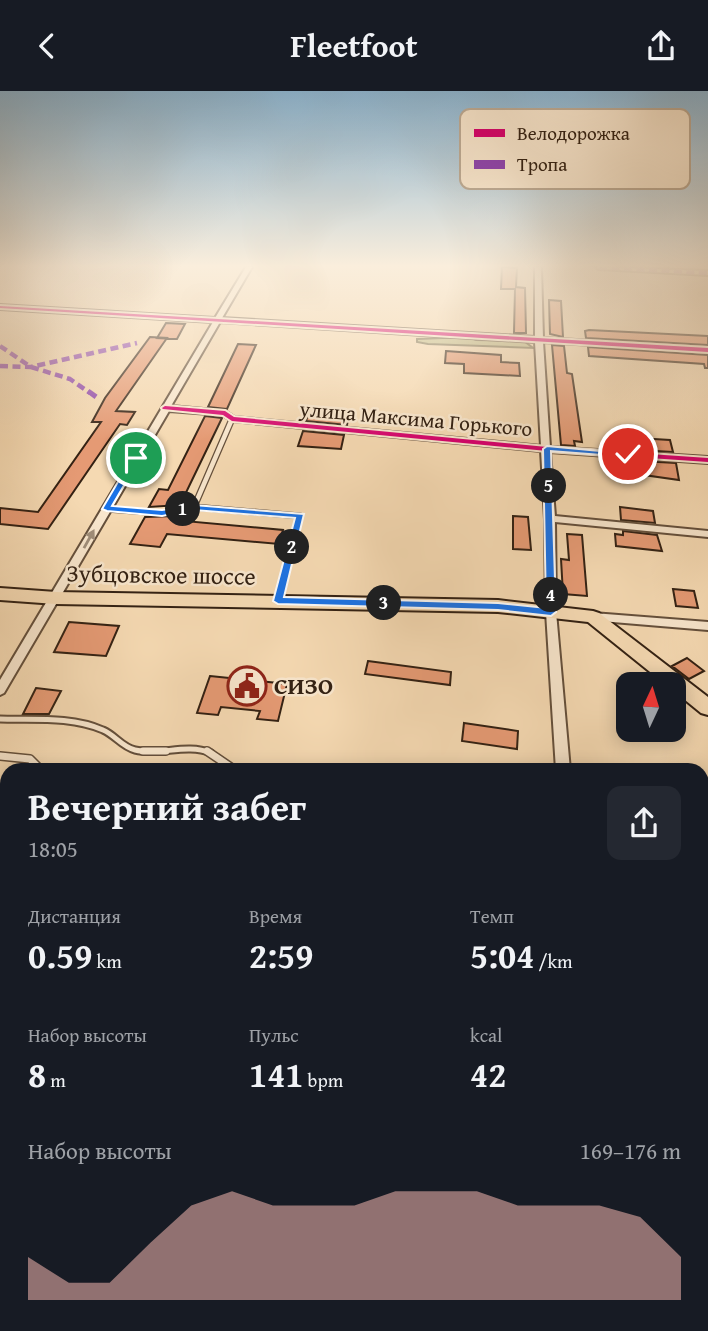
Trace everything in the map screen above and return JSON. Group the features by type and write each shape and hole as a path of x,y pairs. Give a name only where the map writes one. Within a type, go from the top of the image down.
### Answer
{"main road":[{"name":"Зубцовское шоссе","path":"0,594 56,598 498,606 593,617"},
{"path":"593,617 708,708"}],"street":[{"path":"0,690 215,325"},
{"path":"283,325 708,350"},
{"path":"539,325 550,519 551,612 563,763"},
{"name":"улица Максима Горького","path":"165,408 225,413 232,419 547,449 708,460"},
{"path":"550,519 708,534"},
{"path":"593,617 708,626"}],"lane":[{"path":"194,507 232,419"},
{"path":"107,509 162,513 194,507 300,516 278,601"},
{"path":"0,719 33,719 103,730 131,749 161,752 202,748 224,763"},
{"path":"0,756 33,759 38,763"}],"shaded area":[{"path":"468,337 476,340 524,341 533,348 417,342 417,339"}],"building":[{"path":"165,325 185,325 177,339 157,338"},
{"path":"514,325 526,325 526,333 514,333"},
{"path":"550,325 562,325 563,337 550,334"},
{"path":"585,331 708,336 708,345 586,338"},
{"path":"150,337 167,338 116,411 135,412 127,425 120,424 48,529 0,524 0,508 38,512 101,422 92,422 105,398"},
{"path":"238,344 256,345 227,409 208,407"},
{"path":"552,345 564,346 567,373 572,374 582,442 574,441 575,446 561,445"},
{"path":"588,347 708,355 708,368 705,368 704,364 589,356"},
{"path":"446,351 501,355 501,362 519,363 520,376 464,373 464,364 445,363"},
{"path":"309,413 349,414 347,425 306,421"},
{"path":"205,416 222,418 180,505 149,507 159,489 168,490"},
{"path":"303,431 344,435 341,449 298,446"},
{"path":"637,438 670,440 673,452 639,450"},
{"path":"641,461 676,463 679,480 644,475"},
{"path":"620,507 653,511 655,523 621,520"},
{"path":"175,516 173,520 283,530 279,544 167,534 160,547 130,544 145,517"},
{"path":"513,516 528,517 531,550 513,549"},
{"path":"623,531 657,535 662,551 616,546 615,534 623,535"},
{"path":"567,534 582,535 587,596 563,594 561,559 569,560"},
{"path":"673,589 694,591 698,608 676,606"},
{"path":"69,622 119,626 106,656 54,652"},
{"path":"687,658 704,671 689,679 686,672 680,672 672,666"},
{"path":"368,661 451,672 450,685 365,674"},
{"path":"210,676 287,684 278,721 257,719 260,711 221,707 218,715 197,713"},
{"path":"36,688 61,691 49,714 23,714"},
{"path":"464,723 518,731 517,749 462,741"}],"marked path":[{"path":"0,366 31,367 137,343"},
{"path":"0,346 31,367 70,379 99,399"}],"cycle path":[{"path":"294,325 708,350"},
{"path":"165,408 225,413 232,419 547,449 708,460"}],"place":[{"name":"СИЗО","path":"247,686"}],"route":[{"path":"136,458 107,509 162,513 194,507 300,516 278,601 498,606 551,612 547,449 628,454"}]}
